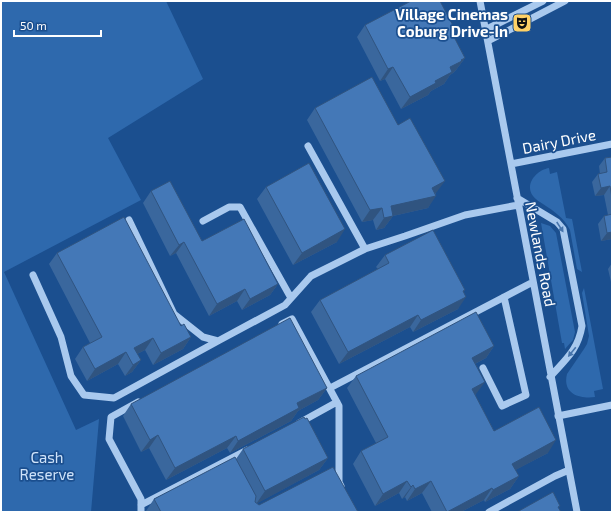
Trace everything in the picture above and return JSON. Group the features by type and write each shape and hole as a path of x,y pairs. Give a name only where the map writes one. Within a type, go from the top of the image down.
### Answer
{"street":[{"name":"Newlands Road","path":"480,1 550,377 577,512"},
{"path":"486,30 543,1"},
{"path":"488,41 565,1"},
{"name":"Dairy Drive","path":"511,164 612,144"},
{"path":"308,146 365,249"},
{"path":"33,276 61,337 71,376 84,395 114,398 285,305 311,276 365,249 465,215 518,201 557,222 563,229 582,326 580,338 576,347 550,377"},
{"path":"203,221 229,206 240,207 291,298"},
{"path":"130,220 174,314 203,337 218,341"},
{"path":"330,388 533,282"},
{"path":"483,368 502,406 526,395 504,297"},
{"path":"278,327 292,319 340,406 339,482 345,494"},
{"path":"146,398 111,417 109,439 141,499 141,509 230,463 256,445"},
{"path":"290,427 338,402"},
{"path":"558,416 612,405"},
{"path":"332,469 339,466"},
{"path":"489,512 554,476 569,470"}],"green space":[{"name":"Cash Reserve","path":"1,1 166,1 203,79 108,138 141,200 4,272 76,430 99,419 91,512 1,512"},
{"path":"549,168 550,174 557,172 566,218 572,219 582,272 577,269 568,226 551,209 535,198 531,191 530,187 533,178 544,169"},
{"path":"541,223 550,226 556,233 575,332 573,340 565,349 564,343 562,343"},
{"path":"584,288 603,389 594,391 595,397 584,397 574,394 570,391 566,381 567,374 587,344 589,336 582,293"}],"building":[{"path":"411,1 440,1 457,33 453,35 465,58 450,67 452,72 435,81 436,83 410,97 393,67 388,69 365,25"},
{"path":"372,77 398,125 410,118 445,181 432,188 436,196 391,206 393,216 384,218 382,208 370,210 315,108"},
{"path":"612,157 612,198 610,186 601,188 598,174 607,172 605,158"},
{"path":"309,163 345,229 302,253 266,187"},
{"path":"170,181 202,241 244,219 278,284 250,299 245,289 217,304 184,242 179,245 151,191"},
{"path":"612,214 612,232 607,233 604,216"},
{"path":"124,217 181,326 184,324 191,337 161,353 153,338 134,348 141,360 133,365 126,352 95,369 83,347 102,337 57,253"},
{"path":"433,230 465,290 463,291 466,297 421,320 418,315 348,352 320,300 389,263 385,255"},
{"path":"476,312 494,346 472,358 485,382 472,389 494,431 539,407 556,440 512,464 519,476 493,490 492,488 447,512 431,481 415,489 413,485 411,487 407,481 383,494 361,451 388,437 356,376"},
{"path":"290,318 327,388 297,403 299,408 238,441 236,436 175,468 158,435 150,440 131,404"},
{"path":"304,417 305,419 307,418 328,458 265,491 243,449"},
{"path":"235,457 256,496 255,502 259,505 333,467 358,512 161,512 154,499"},
{"path":"553,492 560,506 558,507 561,512 517,512"}],"place":[{"name":"Village Cinemas Coburg Drive-In","path":"522,23"}]}
